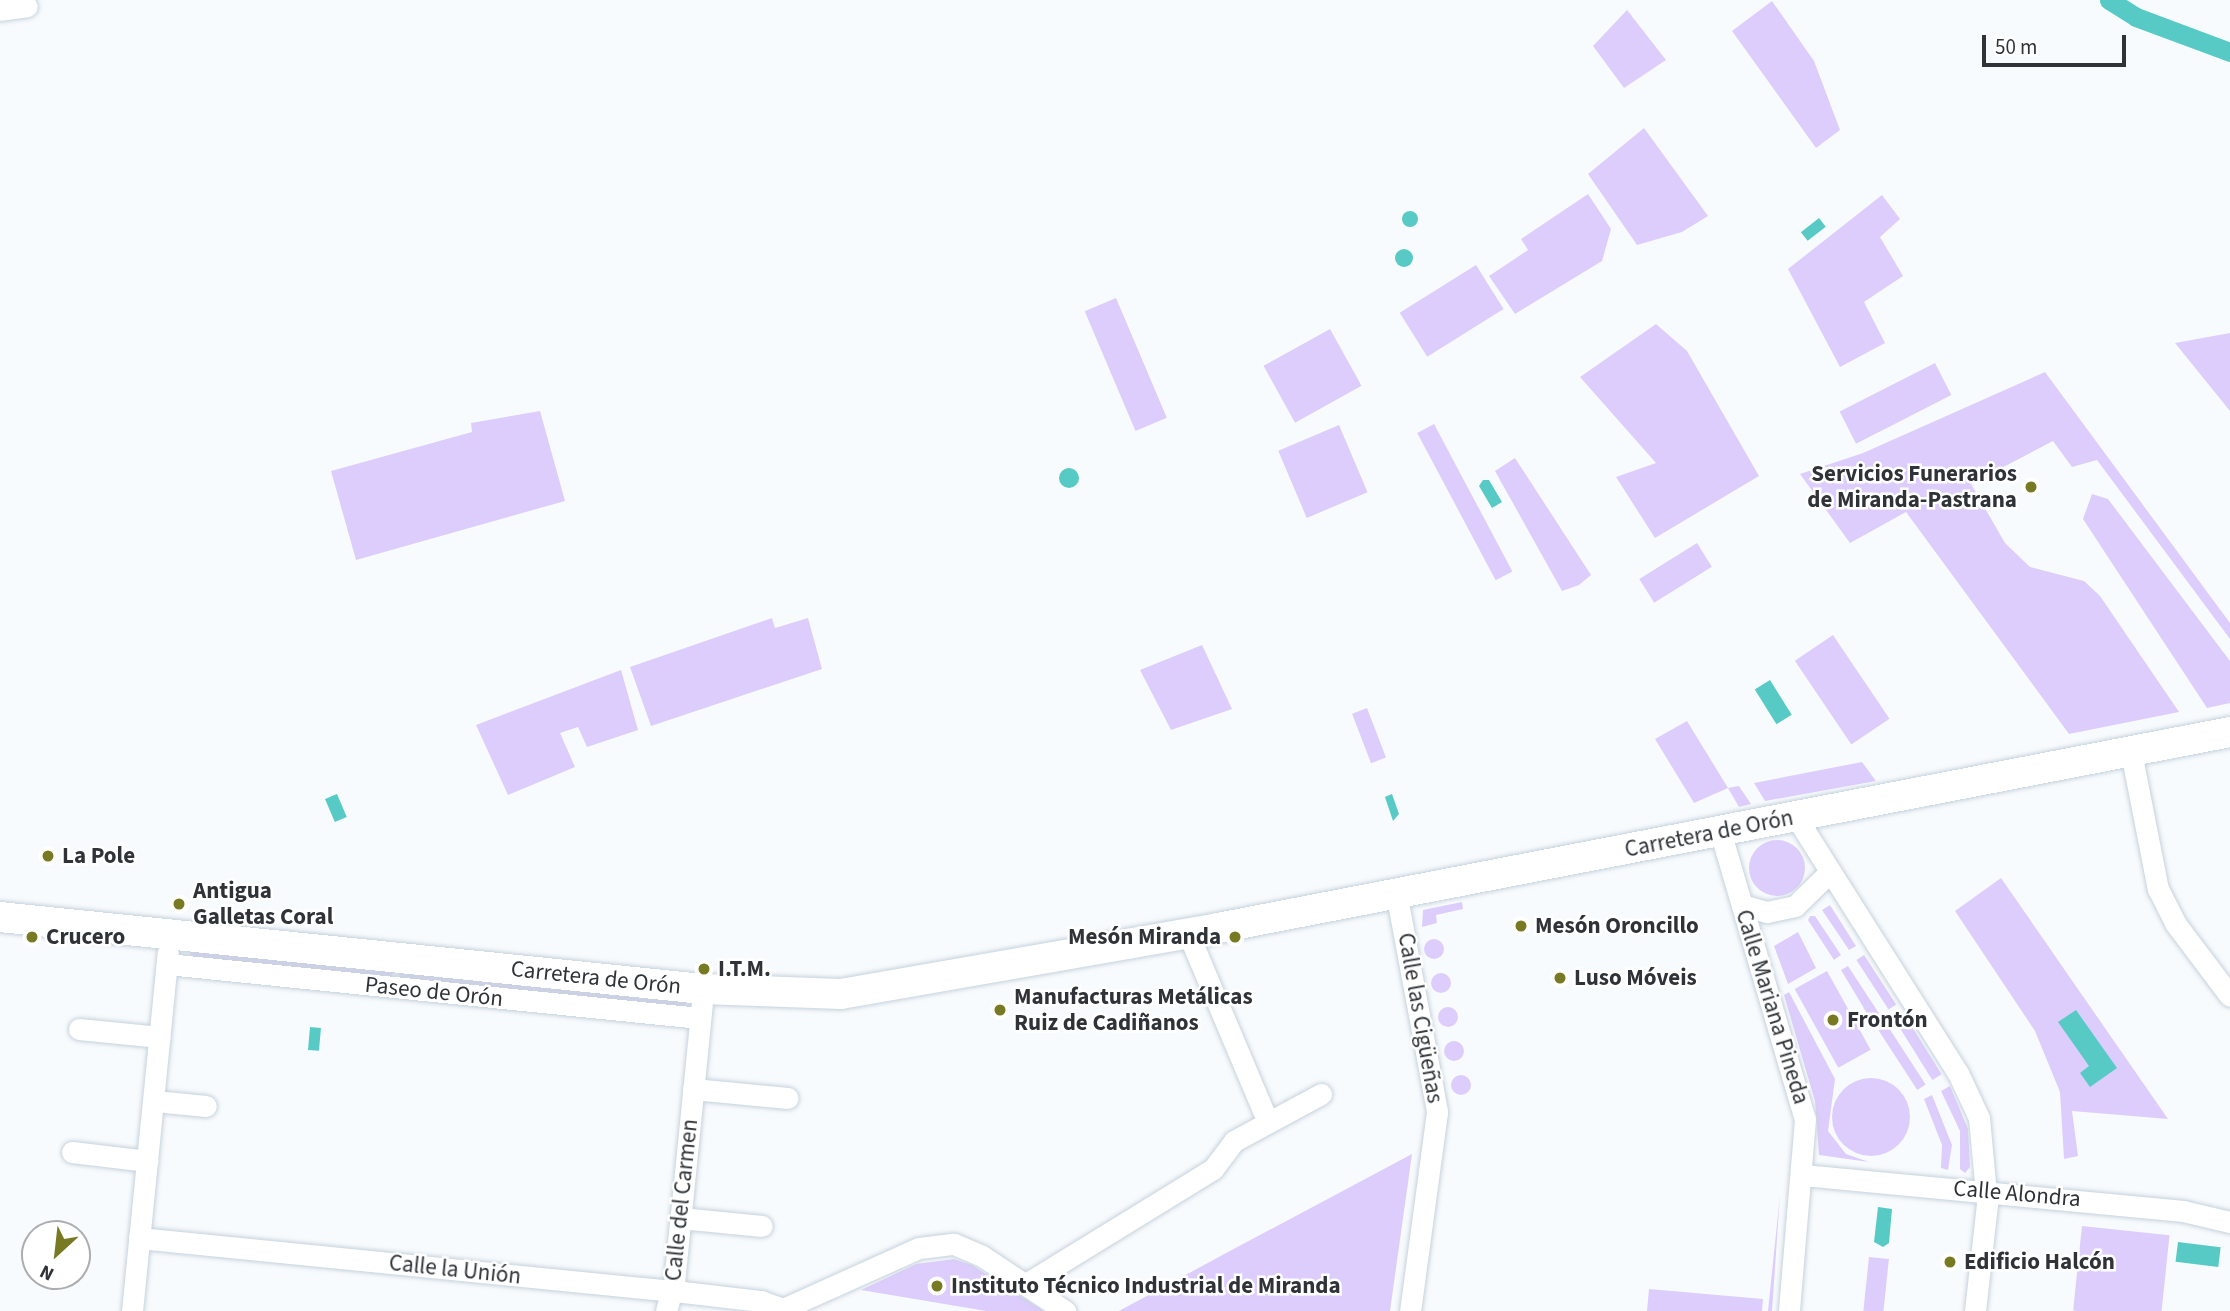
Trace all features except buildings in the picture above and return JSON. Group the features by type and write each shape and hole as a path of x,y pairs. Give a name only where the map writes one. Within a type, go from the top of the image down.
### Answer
{"street":[{"path":"0,10 27,6"},
{"name":"Carretera de Orón","path":"0,918 168,950 702,1003 869,991 1188,933 2230,732"},
{"path":"2131,752 2158,889 2175,923 2230,996"},
{"path":"1796,817 1970,1095 1983,1131 1986,1192 1975,1311"},
{"name":"Calle Mariana Pineda","path":"1720,831 1802,1106 1803,1175 1789,1311"},
{"path":"1742,905 1767,912 1795,906 1830,872"},
{"name":"Calle las Cigüeñas","path":"1396,892 1437,1112 1410,1311"},
{"path":"1188,933 1267,1120"},
{"path":"132,1311 168,950"},
{"name":"Calle del Carmen","path":"669,1301 702,1003"},
{"path":"79,1029 160,1037"},
{"name":"Calle del Carmen","path":"693,1089 788,1098"},
{"path":"1026,1284 1213,1169 1234,1141 1267,1120 1321,1094"},
{"path":"165,1102 206,1106"},
{"path":"72,1153 147,1161"},
{"name":"Calle Alondra","path":"1803,1175 2183,1211 2230,1222"},
{"name":"Calle del Carmen","path":"691,1219 762,1226"},
{"name":"Calle la Unión","path":"139,1238 669,1301 783,1309 798,1305 919,1248 939,1245 973,1250 1065,1311"}],"shaded area":[{"path":"1772,1 1814,61 1840,130 1816,148 1732,31"},
{"path":"1627,10 1666,60 1624,88 1593,46"},
{"path":"1644,128 1708,216 1682,232 1637,245 1588,174"},
{"path":"1588,194 1611,229 1602,261 1515,314 1489,276 1528,250 1521,239"},
{"path":"1882,195 1900,219 1880,237 1903,276 1864,302 1885,343 1840,367 1788,269"},
{"path":"1476,265 1504,309 1427,357 1400,313"},
{"path":"1116,298 1167,418 1135,431 1085,311"},
{"path":"1656,324 1687,351 1759,476 1655,538 1616,477 1656,463 1580,377"},
{"path":"1330,329 1362,386 1295,423 1264,366"},
{"path":"2230,333 2230,411 2175,343"},
{"path":"1935,363 1951,395 1856,444 1840,412"},
{"path":"2045,372 2230,623 2230,639 2097,460 2072,467 2053,441 1971,484 2005,543 2030,567 2084,581 2100,596 2179,712 2069,734 1906,512 1850,543 1800,474 1863,453"},
{"path":"540,411 565,501 356,560 331,471 472,432 471,423"},
{"path":"1434,424 1512,571 1496,580 1417,433"},
{"path":"1339,425 1368,492 1307,518 1278,451"},
{"path":"1515,458 1591,575 1579,585 1562,591 1495,471"},
{"path":"2092,494 2108,499 2230,661 2230,703 2207,708 2083,519"},
{"path":"1697,543 1712,567 1654,603 1639,579"},
{"path":"772,618 775,628 808,618 822,669 651,726 630,667"},
{"path":"1833,635 1889,719 1851,744 1795,661"},
{"path":"1202,645 1232,709 1171,730 1140,670"},
{"path":"621,670 638,730 587,747 578,727 560,733 575,767 508,795 476,725"},
{"path":"1367,708 1386,757 1371,763 1352,714"},
{"path":"1687,721 1728,788 1694,803 1655,739"},
{"path":"1862,762 1876,781 1765,801 1754,783"},
{"path":"1739,786 1751,804 1739,807 1728,788"},
{"path":"1777,840 1792,845 1800,853 1805,868 1800,883 1792,891 1777,896 1762,891 1754,883 1749,868 1754,853 1762,845"},
{"path":"2001,878 2168,1119 2072,1111 2078,1156 2064,1159 2060,1092 2035,1031 1955,911"},
{"path":"1462,902 1463,909 1436,915 1437,923 1422,927 1423,910"},
{"path":"1830,905 1856,946 1849,950 1822,910"},
{"path":"1810,916 1815,916 1841,955 1834,960 1808,920"},
{"path":"1798,932 1816,968 1788,984 1774,946"},
{"path":"1434,939 1441,942 1444,949 1441,956 1434,959 1427,956 1424,949 1427,942"},
{"path":"191,950 393,971 392,980 190,959"},
{"path":"1864,955 1896,1004 1889,1009 1856,960"},
{"path":"1848,966 1880,1015 1871,1020 1841,970"},
{"path":"400,971 685,1001 685,1009 399,979"},
{"name":"Frontón","path":"1827,971 1871,1050 1838,1068 1795,989"},
{"path":"1441,973 1448,976 1451,983 1448,990 1441,993 1434,990 1431,983 1434,976"},
{"path":"1789,992 1835,1079 1828,1131 1846,1154 1869,1162 1819,1155 1815,1101 1784,995"},
{"path":"1448,1007 1455,1010 1458,1017 1455,1024 1448,1027 1441,1024 1438,1017 1441,1010"},
{"path":"1904,1014 1942,1074 1932,1080 1895,1020"},
{"path":"1887,1025 1926,1085 1917,1090 1879,1030"},
{"path":"1454,1041 1461,1044 1464,1051 1461,1058 1454,1061 1447,1058 1444,1051 1447,1044"},
{"path":"1461,1075 1468,1078 1471,1085 1468,1092 1461,1095 1454,1092 1451,1085 1454,1078"},
{"path":"1871,1078 1886,1081 1899,1089 1907,1102 1910,1117 1907,1132 1899,1145 1886,1153 1871,1156 1856,1153 1843,1145 1835,1132 1832,1117 1835,1102 1843,1089 1856,1081"},
{"path":"1950,1086 1968,1129 1970,1167 1965,1173 1960,1169 1960,1131 1941,1091"},
{"path":"1932,1095 1952,1145 1948,1170 1941,1168 1942,1145 1924,1099"},
{"path":"1412,1154 1390,1311 1119,1311 1228,1252"},
{"path":"1780,1195 1772,1311 1768,1311"},
{"path":"2082,1226 2170,1235 2162,1311 2073,1311"},
{"path":"1869,1257 1889,1259 1883,1311 1863,1311"},
{"name":"Instituto Técnico Industrial de Miranda","path":"954,1259 972,1265 1044,1311 986,1311 861,1290 916,1264"},
{"path":"1649,1289 1763,1299 1762,1311 1647,1311"}],"water":[{"path":"1410,211 1416,213 1416,225 1410,227 1404,225 1402,219 1404,213"},
{"path":"1819,218 1826,227 1808,241 1801,232"},
{"path":"1404,249 1410,252 1413,258 1410,264 1404,267 1398,264 1395,258 1398,252"},
{"path":"1069,468 1076,471 1079,478 1076,485 1069,488 1062,485 1059,478 1062,471"},
{"path":"1483,480 1489,480 1502,502 1492,508 1479,486"},
{"path":"1770,680 1792,715 1776,724 1755,690"},
{"path":"337,794 347,817 335,822 325,799"},
{"path":"1392,794 1399,814 1393,821 1385,797"},
{"path":"2076,1010 2117,1068 2090,1087 2080,1073 2089,1066 2058,1022"},
{"path":"310,1027 321,1028 319,1051 308,1050"},
{"path":"1878,1207 1892,1209 1889,1243 1883,1247 1874,1242"},
{"path":"2178,1242 2221,1247 2218,1267 2176,1262"}],"waterway":[{"path":"2109,0 2136,17 2230,52"}],"place":[{"name":"Servicios Funerarios de Miranda-Pastrana","path":"2031,487"},
{"name":"La Pole","path":"48,856"},
{"name":"Antigua Galletas Coral","path":"179,904"},
{"name":"Mesón Oroncillo","path":"1521,926"},
{"name":"Crucero","path":"32,937"},
{"name":"Mesón Miranda","path":"1235,937"},
{"name":"I.T.M.","path":"704,969"},
{"name":"Luso Móveis","path":"1560,978"},
{"name":"Manufacturas Metálicas Ruiz de Cadiñanos","path":"1000,1010"},
{"name":"Frontón","path":"1833,1020"},
{"name":"Edificio Halcón","path":"1950,1262"},
{"name":"Instituto Técnico Industrial de Miranda","path":"937,1286"}]}
